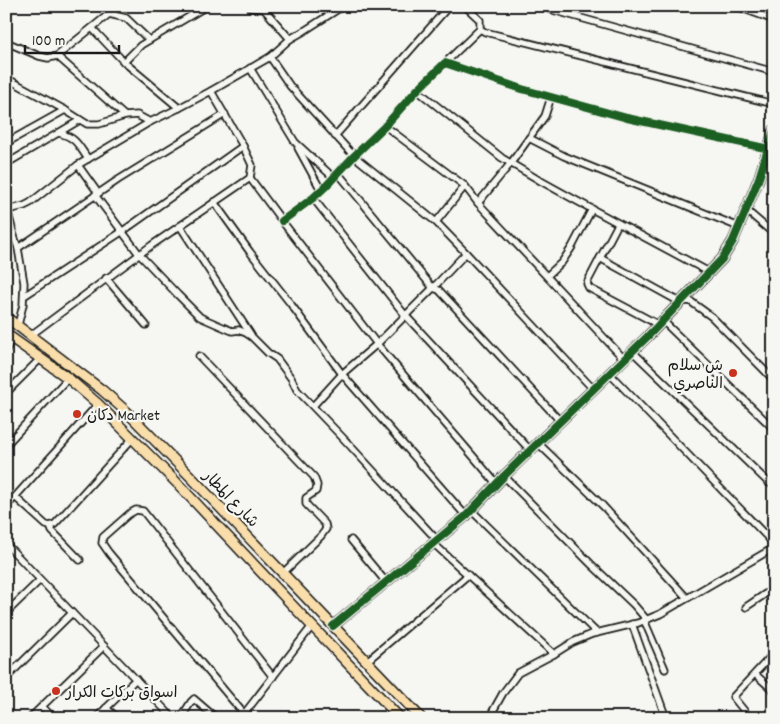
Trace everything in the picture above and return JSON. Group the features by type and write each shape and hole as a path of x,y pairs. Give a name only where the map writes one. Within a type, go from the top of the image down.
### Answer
{"main road":[{"name":"شارع المطار","path":"6,317 102,390 127,412 421,718"},
{"name":"شارع المطار","path":"9,336 68,378 98,404 169,475 400,718"},
{"path":"169,475 176,473 180,465"},
{"path":"187,494 190,486 197,484"}],"street":[{"path":"6,42 39,56 48,58 57,56 121,6"},
{"path":"124,62 141,45 207,6"},
{"path":"323,6 330,14"},
{"path":"18,325 24,305 24,284 18,248 7,208 24,206 30,203 78,165 150,122 211,91 270,57 290,39 343,6"},
{"path":"335,136 449,6"},
{"path":"282,221 313,198 336,176 417,90 480,29 480,20 465,6"},
{"path":"736,6 774,20"},
{"path":"251,7 264,9 290,39"},
{"path":"542,7 774,72"},
{"path":"109,14 126,18 149,40"},
{"path":"92,28 124,62 179,108"},
{"path":"480,29 494,35 774,104"},
{"path":"57,56 124,116"},
{"path":"270,57 290,86 354,156 436,222 594,390"},
{"path":"445,63 522,89 627,118 771,150"},
{"path":"250,68 295,142 321,190"},
{"path":"6,78 87,124 92,125 137,114 150,122"},
{"path":"417,90 502,158 618,224 709,272"},
{"path":"211,91 252,165 250,178 377,344 496,484"},
{"path":"478,203 511,163 545,116 551,97"},
{"path":"6,143 65,110"},
{"path":"18,248 97,194 225,114"},
{"path":"6,164 80,120"},
{"path":"385,126 465,186 478,203 624,360"},
{"path":"333,626 468,513 661,323 722,259 733,241 771,150 774,130"},
{"path":"59,133 71,136 88,159"},
{"path":"529,138 564,156 739,227"},
{"path":"295,142 336,176 433,288 438,290 561,422"},
{"path":"24,296 123,231 243,146"},
{"path":"78,165 140,254 200,317 232,331 240,330 252,337"},
{"path":"31,335 106,278 250,178"},
{"path":"436,222 465,186"},
{"path":"313,198 405,315 531,451"},
{"path":"214,202 342,374 468,513 597,633"},
{"path":"547,276 562,262 592,209"},
{"path":"746,210 774,234"},
{"path":"618,224 588,281 589,288 661,323 774,429"},
{"path":"180,226 252,337 268,353 278,359 297,390 343,438 435,542 554,654"},
{"path":"313,406 342,374 377,344 466,253"},
{"path":"600,258 680,302 690,301 712,317 774,380"},
{"path":"106,278 146,325"},
{"path":"6,350 9,336"},
{"path":"632,352 769,483 774,484"},
{"path":"199,356 314,477 317,485 316,492 306,498 306,504 325,524 326,529 283,573"},
{"path":"6,393 41,358"},
{"path":"489,718 503,693 518,673 572,642 660,614 770,550 774,545 610,374"},
{"path":"6,446 68,378"},
{"path":"6,507 98,404"},
{"path":"50,526 55,524 132,438"},
{"path":"538,444 603,506 688,598"},
{"path":"504,476 634,605 645,620 665,669"},
{"path":"15,497 46,525 50,526 52,531 80,560"},
{"path":"272,677 143,511 136,510 129,514 103,537 102,543 109,553 242,716 312,626"},
{"path":"351,540 386,582"},
{"path":"7,547 173,718"},
{"path":"366,661 468,575"},
{"path":"6,613 40,580"},
{"path":"746,607 774,588"},
{"path":"6,678 72,613"},
{"path":"632,624 666,718"},
{"path":"774,636 771,639 774,642"},
{"path":"30,718 104,646"},
{"path":"750,718 732,698 774,653"},
{"path":"755,674 774,691"},
{"path":"96,718 136,679"},
{"path":"181,718 194,699 216,718"},
{"path":"42,706 54,718"},
{"path":"106,708 118,718"}],"cycle path":[{"path":"282,221 326,186 445,63 522,89 627,118 774,150"},
{"path":"333,626 466,516 504,476 647,337 722,259 733,241 759,178 774,130"}],"place":[{"name":"ش سلام الناصري","path":"733,373"},
{"name":"دكان Market","path":"77,414"},
{"name":"اسواق بركات الكرار","path":"56,691"}]}
